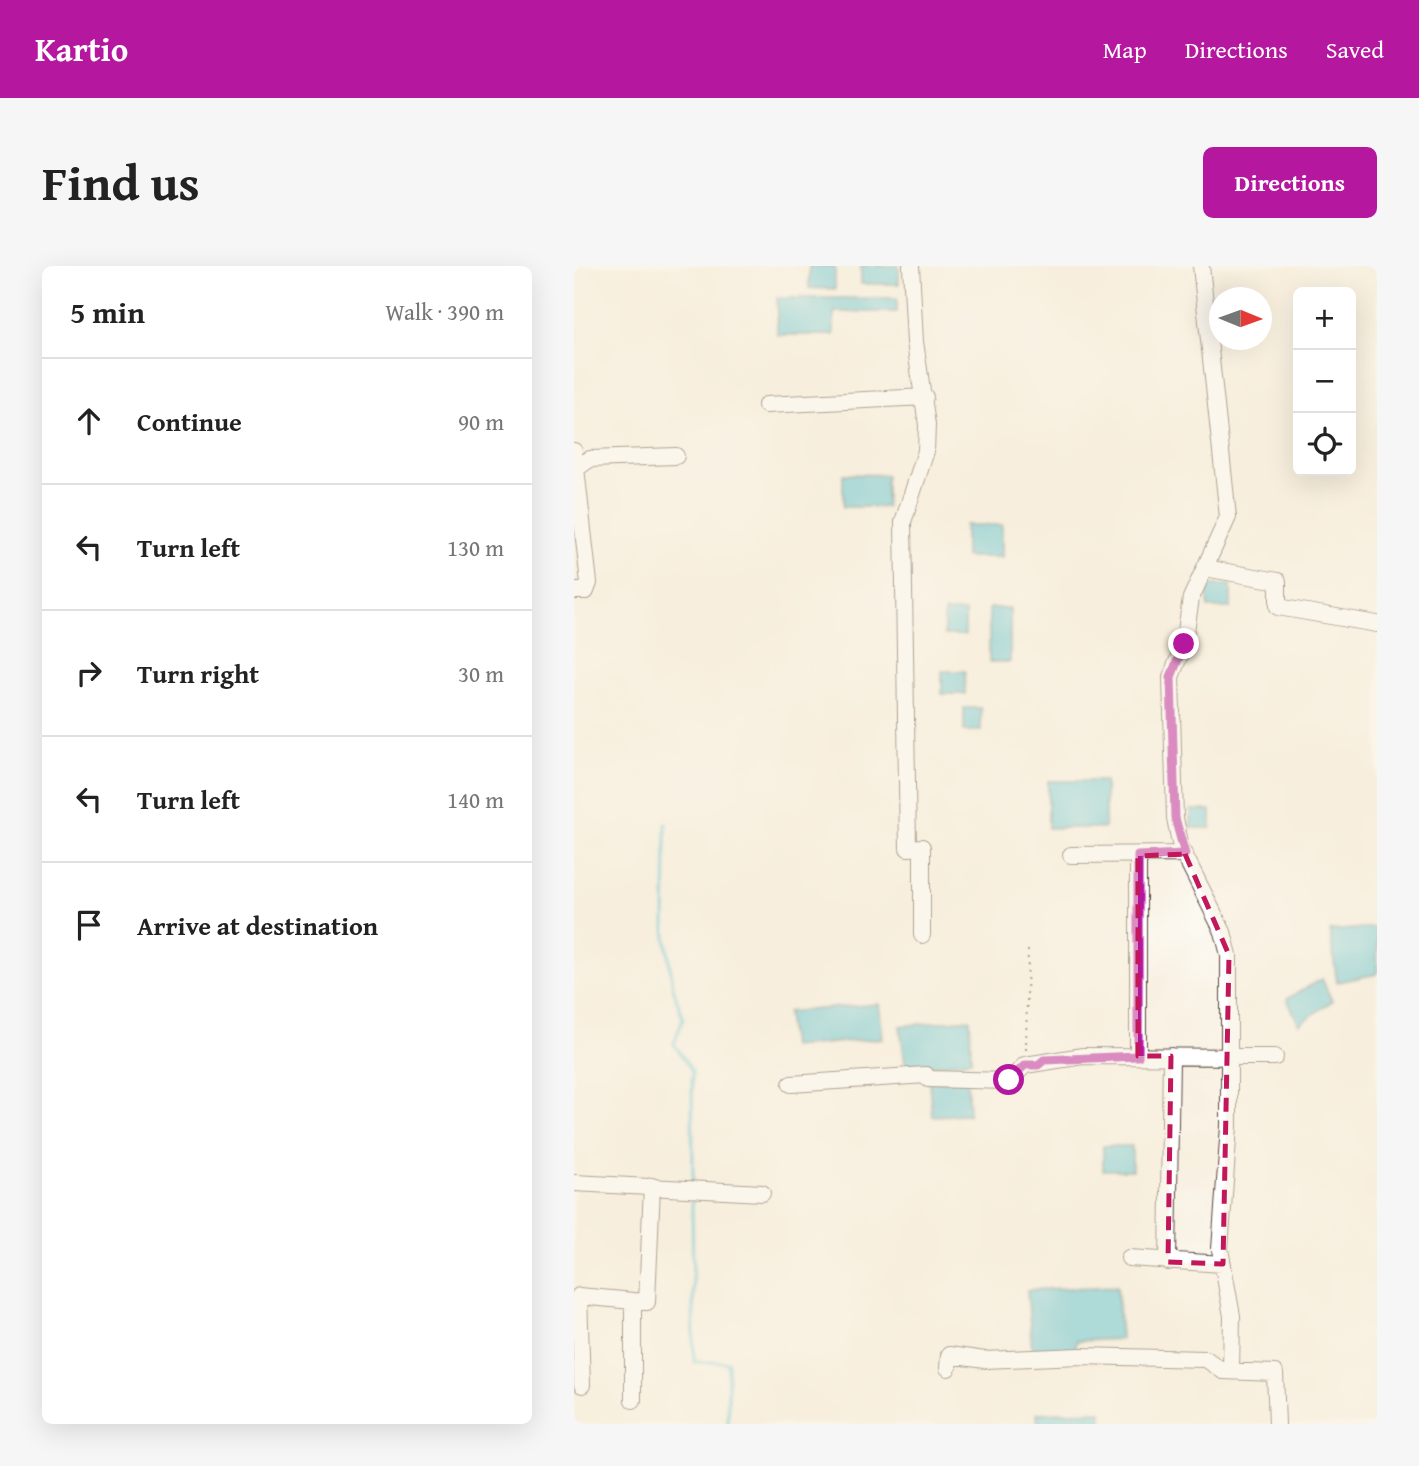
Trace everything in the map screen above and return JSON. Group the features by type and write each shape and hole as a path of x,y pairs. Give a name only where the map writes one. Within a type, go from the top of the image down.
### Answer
{"street":[{"path":"911,266 915,342 925,397 926,450 903,522 908,848 922,847 922,935"},
{"path":"1201,266 1228,517 1191,598 1184,644 1171,677 1175,818 1185,854 1223,932 1228,955 1229,1126 1220,1249 1233,1316 1231,1371"},
{"path":"766,405 925,397"},
{"path":"574,451 589,583 586,591 574,591"},
{"path":"576,469 590,459 676,456"},
{"path":"1205,568 1278,581 1278,607 1377,624"},
{"path":"1071,855 1185,854"},
{"path":"1138,856 1138,1056"},
{"path":"791,1084 926,1075 928,1079 1009,1080 1025,1065 1083,1056 1275,1057"},
{"path":"1168,1262 1171,1056"},
{"path":"574,1183 762,1193"},
{"path":"582,1385 579,1296 647,1302 652,1186"},
{"path":"1129,1258 1223,1264"},
{"path":"633,1301 633,1400"},
{"path":"948,1368 949,1355 985,1360 1120,1357 1206,1359 1223,1371 1275,1373 1277,1424"}],"path":[{"path":"1025,1065 1028,948"}],"highlighted area":[{"path":"1185,854 1229,955 1223,1264 1168,1262 1171,1056 1138,1056 1138,856"}],"water":[{"path":"809,266 835,266 835,289 809,288"},
{"path":"861,266 899,266 899,284 861,284"},
{"path":"777,298 897,298 897,312 834,312 834,335 777,335"},
{"path":"843,474 886,475 886,507 843,507"},
{"path":"965,525 1002,525 1002,557 965,557"},
{"path":"1208,585 1231,585 1231,608 1208,608"},
{"path":"989,608 1010,608 1010,662 989,662"},
{"path":"944,612 965,612 965,635 944,635"},
{"path":"942,671 965,671 965,694 942,694"},
{"path":"964,708 981,708 981,731 964,731"},
{"path":"1048,781 1105,781 1105,828 1048,828"},
{"path":"1191,810 1211,810 1211,828 1191,828"},
{"path":"1377,927 1377,974 1337,982 1330,931"},
{"path":"1322,979 1332,1001 1299,1024 1287,999"},
{"path":"879,1004 883,1038 791,1047 787,1012"},
{"path":"970,1019 971,1060 906,1069 900,1026"},
{"path":"967,1080 969,1114 932,1116 929,1081"},
{"path":"1103,1146 1132,1146 1132,1170 1103,1170"},
{"path":"1117,1286 1121,1339 1076,1341 1075,1351 1032,1349 1027,1290"},
{"path":"1101,1411 1102,1424 1038,1424 1037,1413"}],"waterway":[{"path":"666,824 665,929 673,988 683,1018 674,1044 692,1071 693,1184"},
{"path":"692,1195 694,1362 728,1362 728,1424"}],"route":[{"path":"1009,1080 1025,1065 1038,1065 1044,1060 1072,1060 1083,1056 1138,1056 1138,856 1185,854 1181,848 1175,818 1171,677 1184,644"}]}
